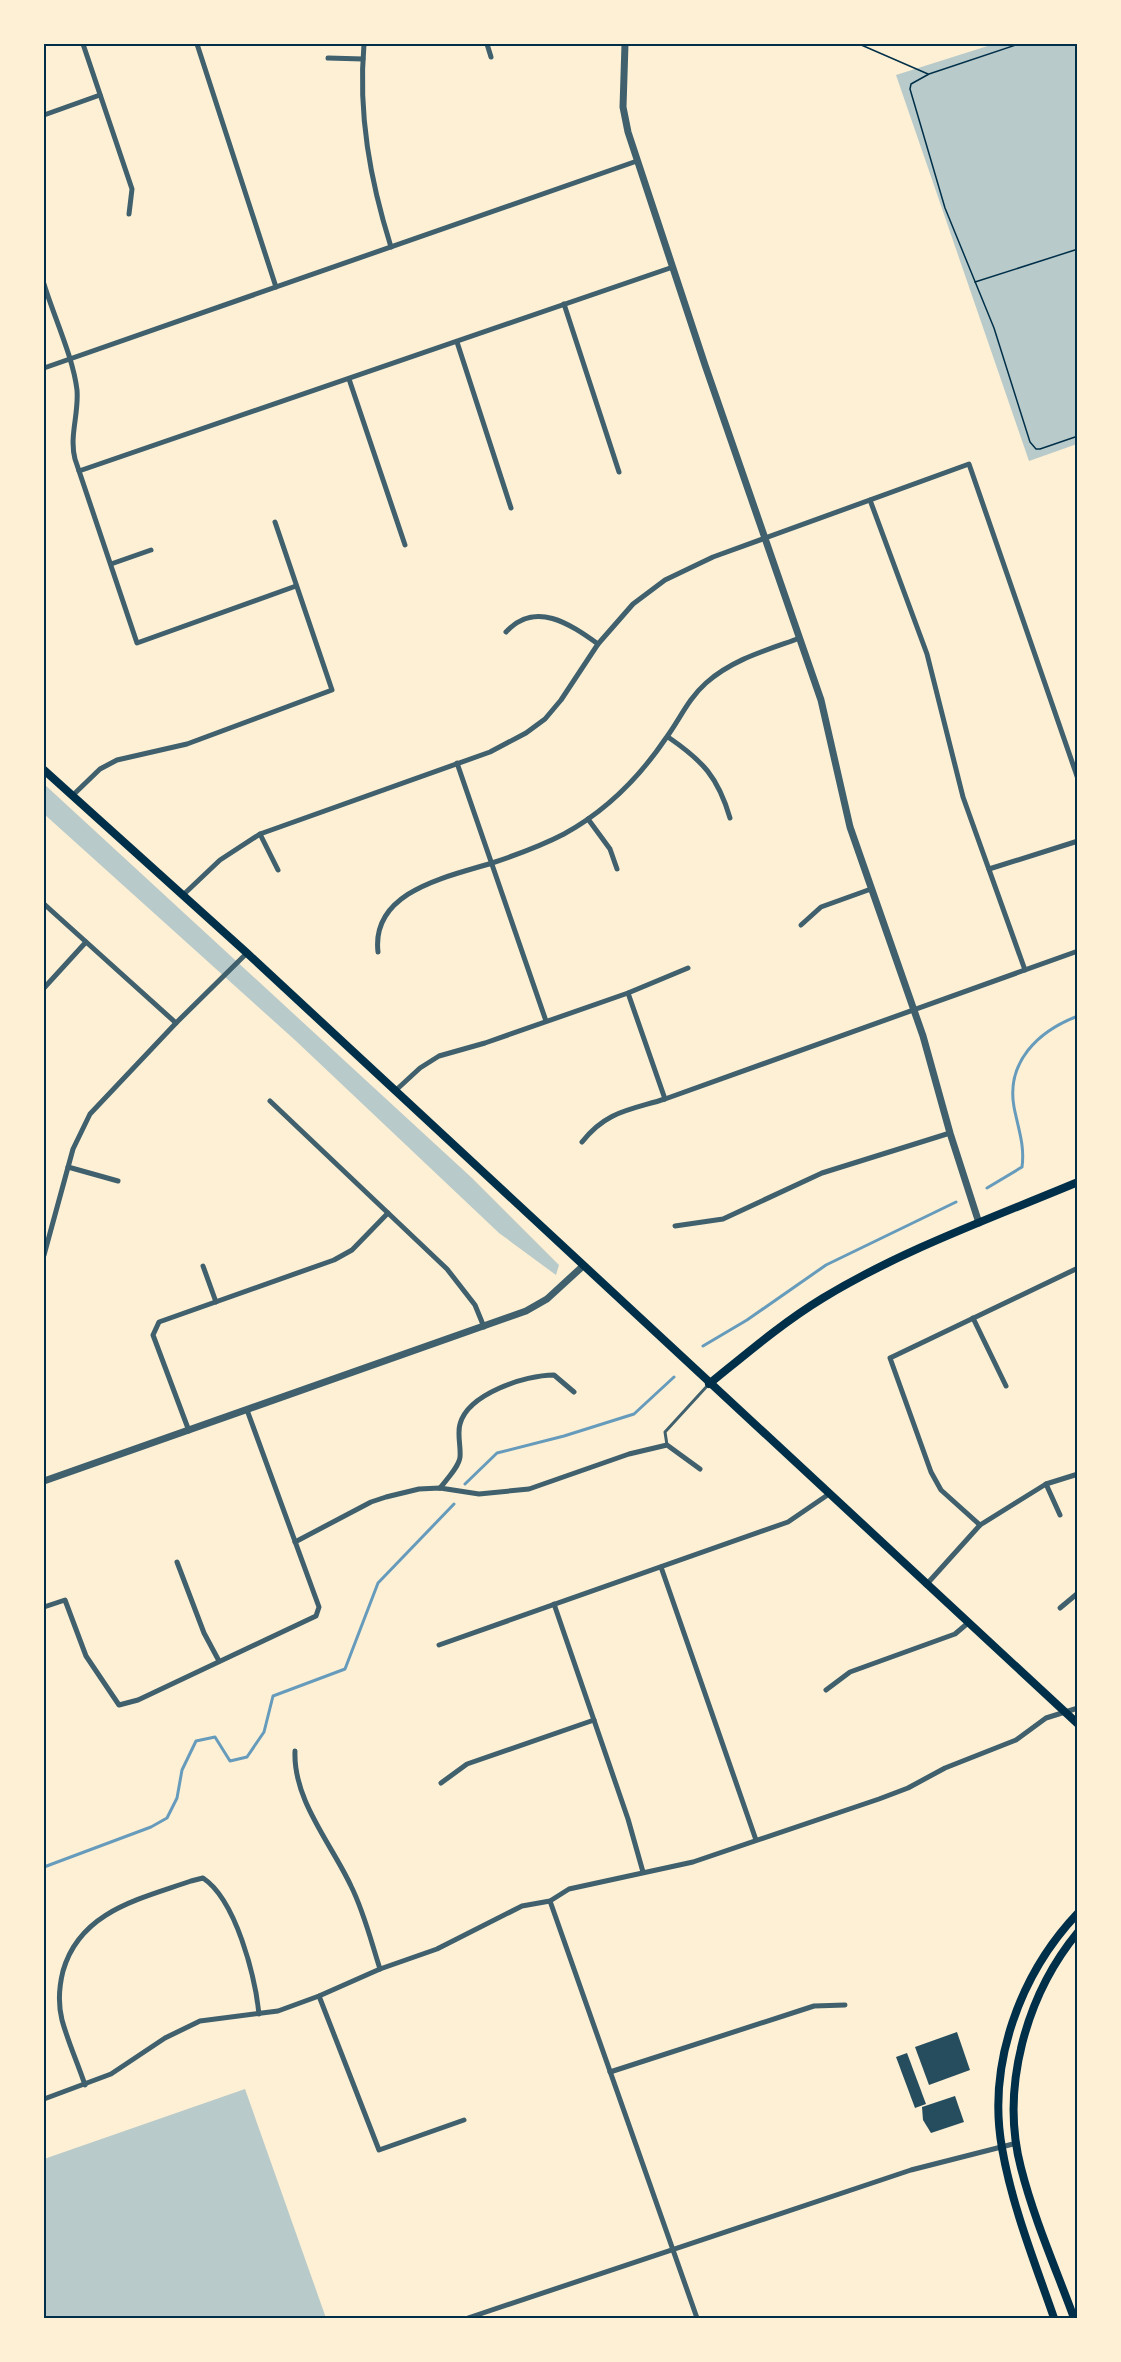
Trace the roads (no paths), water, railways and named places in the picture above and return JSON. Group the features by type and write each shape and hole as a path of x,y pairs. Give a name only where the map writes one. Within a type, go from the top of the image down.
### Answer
{"main road":[{"path":"44,770 247,953 1077,1724"},
{"path":"709,1384 764,1339 824,1298 906,1256 1077,1182"},
{"path":"1054,2319 1014,2199 1001,2146 1000,2091 1010,2030 1025,1989 1045,1954 1077,1913"},
{"path":"1074,2319 1024,2176 1017,2143 1015,2093 1018,2058 1035,2004 1052,1970 1077,1932"}],"street":[{"path":"83,44 132,189 129,214"},
{"path":"197,44 276,287"},
{"path":"364,44 364,126 369,161 391,247"},
{"path":"487,44 491,57"},
{"path":"625,44 623,106 637,162 825,712 847,817 914,1011 979,1223"},
{"path":"328,58 363,59"},
{"path":"44,115 100,95"},
{"path":"44,368 637,162"},
{"path":"79,471 673,267"},
{"path":"44,284 76,390 73,445 79,471 137,643 297,586"},
{"path":"564,304 619,472"},
{"path":"457,342 512,508"},
{"path":"349,379 405,545"},
{"path":"183,895 220,860 260,834 508,743 545,719 570,689 598,644 622,615 665,580 703,561 969,464 1077,779"},
{"path":"870,500 927,654 945,718 961,789 1024,970"},
{"path":"72,796 99,769 117,760 187,744 332,690 274,522"},
{"path":"111,564 151,550"},
{"path":"506,632 527,617 549,617 570,625 598,644"},
{"path":"378,952 377,936 381,922 389,910 410,893 430,881 492,863 548,842 588,819 627,788 668,737 691,698 717,674 740,660 800,638"},
{"path":"668,737 693,754 710,771 723,796 730,818"},
{"path":"457,763 546,1021"},
{"path":"588,819 610,849 617,869"},
{"path":"260,834 278,870"},
{"path":"989,869 1077,841"},
{"path":"801,925 821,907 871,889"},
{"path":"44,904 176,1023"},
{"path":"44,988 86,942"},
{"path":"582,1142 604,1119 914,1011 1077,951"},
{"path":"44,1255 68,1167 80,1131 90,1114 176,1023 247,953"},
{"path":"395,1091 432,1059 628,993 688,968"},
{"path":"628,993 665,1099"},
{"path":"270,1101 460,1283 475,1305 484,1327"},
{"path":"675,1226 723,1219 822,1173 950,1133"},
{"path":"68,1167 118,1181"},
{"path":"189,1431 153,1335 159,1323 334,1260 352,1250 388,1213"},
{"path":"203,1266 216,1302"},
{"path":"44,1481 484,1327 541,1303 583,1266"},
{"path":"980,1525 941,1490 931,1472 890,1358 1077,1268"},
{"path":"973,1318 1006,1386"},
{"path":"440,1488 460,1460 459,1426 466,1409 482,1396 540,1375 554,1375 574,1392"},
{"path":"44,1607 65,1600 86,1656 119,1704 138,1700 316,1616 319,1607 247,1410"},
{"path":"295,1542 371,1502 419,1489 440,1488 479,1494 529,1489 629,1454 667,1445 700,1469"},
{"path":"926,1585 980,1525 1046,1484 1077,1474"},
{"path":"1046,1484 1060,1515"},
{"path":"439,1645 788,1522 829,1494"},
{"path":"177,1562 204,1634 219,1661"},
{"path":"661,1567 756,1840"},
{"path":"1060,1608 1077,1593"},
{"path":"554,1605 628,1819 643,1872"},
{"path":"826,1690 850,1672 955,1634 968,1623"},
{"path":"44,2099 85,2085 131,2063 182,2028 200,2021 278,2011 320,1996 380,1969 437,1950 522,1906 550,1900 569,1889 693,1862 908,1788 945,1768 1016,1740 1046,1718 1077,1708"},
{"path":"441,1783 467,1764 594,1720"},
{"path":"295,1751 294,1761 307,1806 350,1883 380,1969"},
{"path":"85,2085 62,2019 59,1992 68,1956 75,1943 96,1920 111,1911 191,1881 203,1878 211,1883 235,1922 257,1994 259,2014"},
{"path":"550,1900 697,2319"},
{"path":"320,1996 379,2150 464,2120"},
{"path":"610,2072 814,2006 845,2005"},
{"path":"468,2319 911,2170 1017,2143"}],"lane":[{"path":"667,1445 665,1432 709,1384"}],"waterway":[{"path":"987,1188 1022,1167 1022,1144 1013,1091 1020,1062 1028,1050 1050,1030 1078,1016"},
{"path":"703,1346 747,1320 826,1265 956,1202"},
{"path":"465,1484 497,1453 564,1436 634,1414 674,1377"},
{"path":"44,1867 151,1827 167,1818 177,1798 182,1770 196,1741 215,1737 230,1761 247,1757 264,1732 273,1696 345,1669 378,1583 454,1504"}]}
